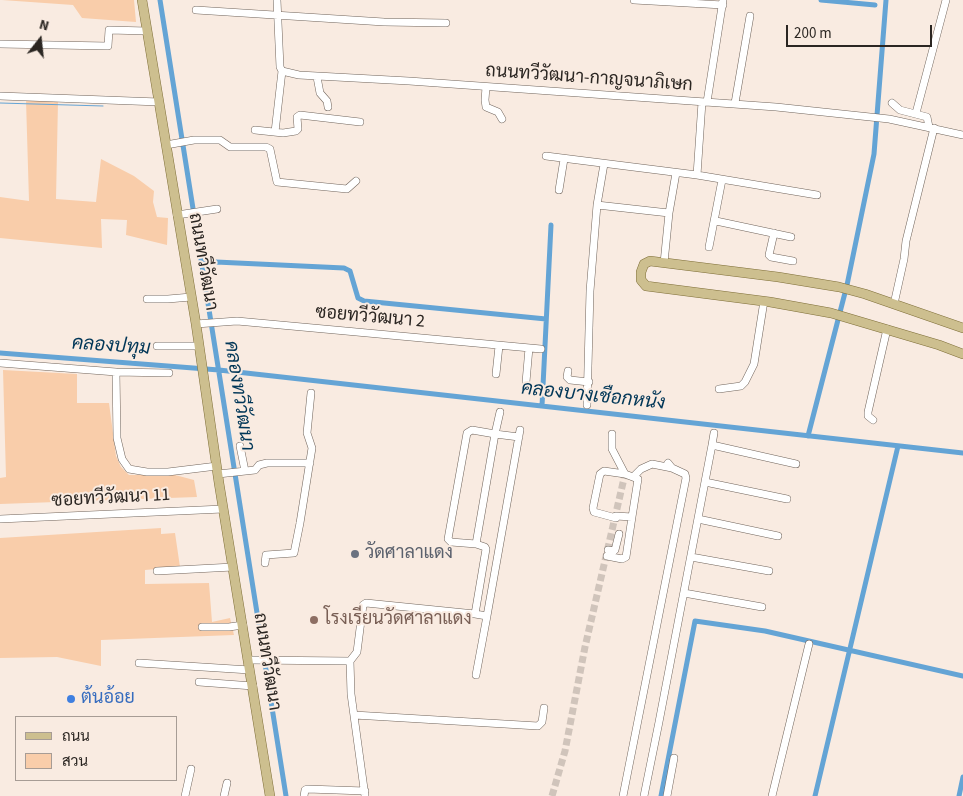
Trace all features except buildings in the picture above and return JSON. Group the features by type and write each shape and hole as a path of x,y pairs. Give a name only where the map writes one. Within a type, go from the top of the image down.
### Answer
{"main road":[{"name":"ถนนทวีวัฒนา","path":"142,0 166,145 181,215 191,296 200,324 199,346 220,471 223,509 243,625 252,663 253,686 270,796"},
{"path":"963,328 839,287 778,277 650,261 643,266 641,272 641,280 646,286 764,301 831,313 963,354"}],"street":[{"path":"275,132 282,71 278,58 277,0"},
{"path":"634,0 723,3 704,102 697,175"},
{"path":"916,113 946,0"},
{"path":"196,10 384,22 446,23"},
{"path":"734,103 750,16"},
{"path":"0,44 108,46 110,30 147,31"},
{"name":"ถนนทวีวัฒนา-กาญจนาภิเษก","path":"282,71 317,77 734,103 871,116 963,135"},
{"path":"317,77 320,94 328,103 328,107"},
{"path":"486,87 486,107 498,112 502,119"},
{"path":"0,96 159,102"},
{"path":"892,103 900,110 927,117 931,127 894,304"},
{"path":"255,130 275,132 296,131 298,129 297,117 300,115 360,122"},
{"path":"166,145 194,140 220,140 230,147 269,148 277,182 347,189 356,181"},
{"path":"546,156 697,175 817,195"},
{"path":"559,190 564,159"},
{"path":"587,404 590,291 597,205 604,164"},
{"path":"664,263 669,213 676,173"},
{"path":"710,247 722,180"},
{"path":"597,205 669,213"},
{"path":"181,215 217,209"},
{"path":"716,222 791,237"},
{"path":"774,233 769,255 794,261"},
{"path":"147,300 191,296"},
{"path":"719,389 741,386 745,382 754,364 764,301"},
{"name":"ซอยทวีวัฒนา 2","path":"200,324 238,321 542,349"},
{"path":"873,420 868,416 868,412 887,329"},
{"path":"157,346 199,346"},
{"path":"496,374 499,346"},
{"path":"526,382 529,348"},
{"path":"0,363 116,372 168,373"},
{"path":"568,371 567,377 570,380 588,382"},
{"path":"116,372 118,444 122,459 129,469 147,472 244,471 255,470 259,465 267,463 310,462"},
{"path":"265,563 266,555 294,553 312,448 307,433 311,393"},
{"path":"476,544 500,412"},
{"path":"475,614 486,549 476,544 451,542 448,539 467,433 472,430 495,434 520,433 476,675"},
{"path":"644,796 714,433"},
{"path":"612,434 612,449 626,474"},
{"path":"712,445 796,464"},
{"path":"240,446 244,471"},
{"path":"623,796 686,478 685,474 670,465 652,464 641,469 634,476"},
{"path":"619,534 615,550 607,553 622,559 626,557 638,479 626,474 601,472 594,512 616,517 632,517"},
{"path":"705,482 787,499"},
{"name":"ซอยทวีวัฒนา 11","path":"0,519 223,509"},
{"path":"698,519 778,536"},
{"path":"690,557 769,571"},
{"path":"483,564 495,567"},
{"path":"157,571 233,567"},
{"path":"684,593 762,607"},
{"path":"304,796 304,792 307,789 365,794 351,694 350,661 357,652 363,605 366,603 487,616"},
{"path":"202,627 243,625"},
{"path":"772,796 809,644"},
{"path":"139,663 252,663 274,660 350,661"},
{"path":"199,682 253,686"},
{"path":"354,715 531,727 540,725 544,708"},
{"path":"667,796 674,758"},
{"path":"185,796 191,769"},
{"path":"224,796 227,783"}],"green space":[{"path":"2,0 134,0 136,22 82,18 73,5"},
{"path":"26,100 58,101 56,199 96,202 101,159 134,176 154,191 153,202 157,217 168,218 167,245 126,235 127,220 101,219 102,248 0,238 0,197 29,201"},
{"path":"3,370 77,374 77,403 109,403 116,456 121,467 129,475 175,475 194,480 197,497 0,504 0,478 6,477"},
{"path":"161,528 161,534 175,533 180,567 145,570 145,584 209,583 212,622 230,618 234,635 101,640 101,666 57,657 0,658 0,538"}],"waterway":[{"name":"คลองทวีวัฒนา","path":"160,0 286,796"},
{"path":"821,0 875,5"},
{"path":"808,436 847,285 874,154 886,0"},
{"path":"0,103 103,106"},
{"path":"542,406 551,225"},
{"path":"202,264 216,262 344,268 350,271 358,298 364,301 546,319"},
{"name":"คลองบางเชือกหนัง","path":"0,353 219,370 963,453"},
{"path":"815,796 898,446"},
{"path":"661,796 695,621 765,631 963,676"},
{"path":"959,796 963,777"}],"tunnel":[{"path":"552,796 565,751 585,647 625,474"}],"place":[{"name":"วัดศาลาแดง","path":"355,554"},
{"name":"โรงเรียนวัดศาลาแดง","path":"314,620"},
{"name":"ต้นอ้อย","path":"71,699"}],"water label":[{"name":"คลองปทุม","path":"111,347"}]}
